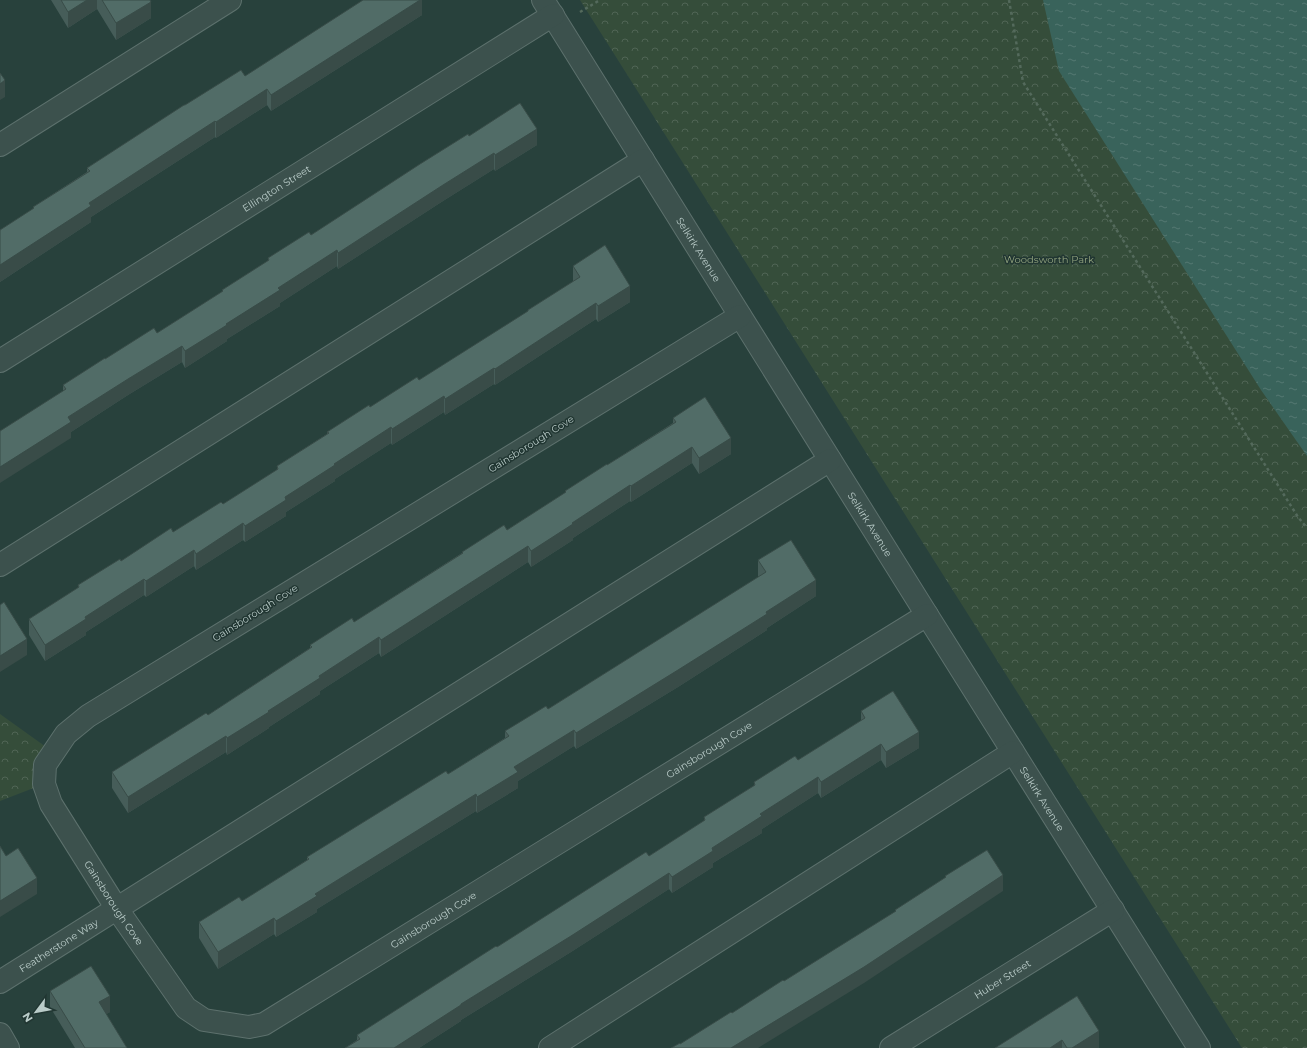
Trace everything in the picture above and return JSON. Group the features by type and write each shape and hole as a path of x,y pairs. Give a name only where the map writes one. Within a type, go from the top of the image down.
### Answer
{"street":[{"path":"0,145 230,0"},
{"name":"Selkirk Avenue","path":"548,7 1199,1048"},
{"name":"Ellington Street","path":"0,361 548,7"},
{"path":"0,565 643,160"},
{"name":"Gainsborough Cove","path":"740,316 88,716 66,734 44,766 44,784 51,804 116,909 186,1008 204,1020 249,1027 264,1024 927,615"},
{"name":"Featherstone Way","path":"0,982 830,460"},
{"path":"550,1048 1013,752"},
{"name":"Huber Street","path":"891,1048 1114,910"},
{"path":"0,1034 8,1048"}],"path":[{"path":"1009,0 1023,82 1298,517 1307,528"}],"green space":[{"name":"Woodsworth Park","path":"580,0 1307,0 1307,1048 1242,1048"},
{"path":"0,714 53,752 44,784 0,801"}],"water":[{"path":"1043,0 1307,0 1307,456 1261,390 1059,71"}],"building":[{"path":"61,0 87,0 68,12"},
{"path":"102,0 150,0 151,2 116,23"},
{"path":"363,0 420,0 271,95 267,89 216,122 215,121 89,203 91,206 0,265 0,230 90,171 87,168 184,105 241,70 245,76"},
{"path":"0,73 5,80 0,84"},
{"path":"520,103 537,129 495,155 494,153 338,253 337,250 278,288 280,290 185,351 182,346 128,379 68,417 71,422 0,467 0,431 66,389 63,385 154,328 157,333 223,291 222,290 269,260 268,258 309,232 311,235 420,164 468,134 469,136"},
{"path":"605,245 630,286 598,306 596,303 495,369 494,368 445,399 444,396 392,429 391,427 285,497 286,500 245,526 243,523 196,554 194,550 146,581 144,579 45,645 29,619 79,587 78,585 120,559 121,561 171,528 173,532 221,502 223,504 278,469 277,466 329,433 327,432 369,405 370,407 417,377 419,380 528,311 580,277 573,266"},
{"path":"705,397 731,438 699,458 692,447 631,486 630,485 531,551 528,546 381,640 379,637 319,676 320,678 268,711 269,712 227,738 226,736 128,797 112,772 206,713 208,715 312,647 310,645 352,618 354,622 463,553 462,552 504,525 507,530 607,464 676,422 673,418"},
{"path":"791,540 816,580 766,612 767,614 678,670 576,733 574,730 514,767 518,772 477,797 476,794 315,894 317,896 276,921 274,918 218,952 199,922 239,897 242,901 309,859 307,857 446,771 448,774 509,736 505,731 546,706 548,709 766,572 758,560"},
{"path":"4,602 27,639 0,656 0,605"},
{"path":"893,691 919,732 886,752 881,744 821,782 818,777 760,814 762,816 712,848 713,851 672,877 669,873 394,1048 345,1048 360,1039 357,1035 496,946 497,947 646,852 649,856 705,820 704,817 755,785 754,782 795,756 798,760 865,718 861,711"},
{"path":"0,846 6,856 18,848 37,878 0,901"},
{"path":"987,850 1003,875 864,967 731,1048 671,1048 680,1044 731,1012 732,1013 896,911 895,910 946,877 945,876"},
{"path":"91,966 110,996 99,1002 127,1048 85,1048 50,991"},
{"path":"1077,996 1099,1031 1072,1048 1067,1048 1062,1040 1050,1048 995,1048"}]}
